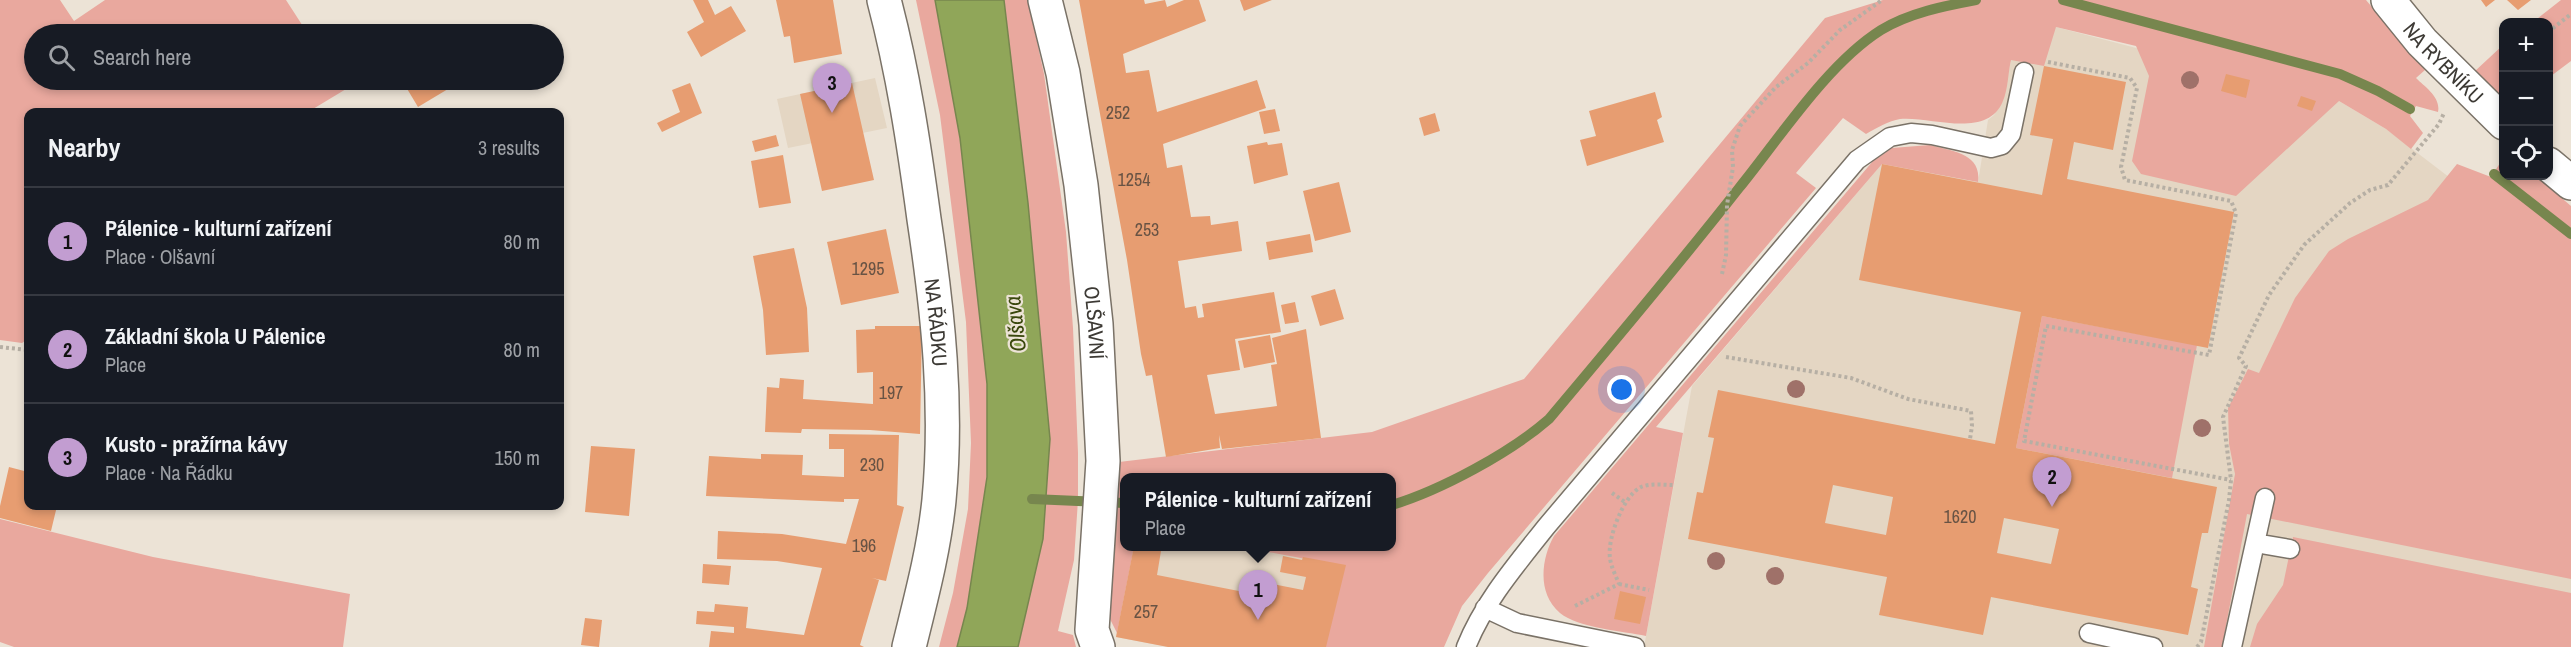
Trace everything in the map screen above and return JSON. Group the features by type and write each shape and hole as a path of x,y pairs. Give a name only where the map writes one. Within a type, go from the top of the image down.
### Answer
{"street":[{"name":"NA ŘÁDKU","path":"884,0 909,110 938,313 942,375 943,438 937,518 909,647"},
{"name":"OLŠAVNÍ","path":"1045,0 1063,73 1081,185 1096,324 1103,461 1092,630 1098,647"},
{"name":"NA RYBNÍKU","path":"2388,0 2422,42 2499,118"},
{"path":"2553,168 2571,183"}],"lane":[{"path":"1466,647 1485,608 1546,527 1857,160 1873,147 1890,138 1911,133 1932,135 1991,148 2002,145 2011,134 2024,72"},
{"path":"2232,647 2265,498"},
{"path":"2255,543 2290,549"},
{"path":"1485,608 1517,623 1635,647"},
{"path":"2089,633 2153,647"}],"path":[{"path":"1882,0 1840,30 1808,63 1776,87 1740,126 1732,150 1733,167 1727,204 1726,255 1712,331 1727,357 1851,378 1908,399 1971,411 1970,439"},
{"path":"2553,28 2571,14"},
{"path":"2024,72 2033,59 2130,78 2138,88 2121,167 2125,180 2231,201 2236,213 2209,355 2046,326 2024,441 2231,480"},
{"path":"2197,647 2201,642 2231,480 2223,417 2246,366 2239,358 2269,296 2288,265 2317,232 2350,203 2370,190 2388,185 2439,124 2444,109"},
{"path":"0,347 24,350"},
{"path":"1619,584 1610,558 1610,543 1626,504 1636,490 1643,486 1674,485"},
{"path":"1552,630 1560,614 1619,584 1649,590"}],"shaded area":[{"path":"0,0 60,0 74,21 105,0 286,0 302,24 24,24 24,90 344,90 315,108 24,108 24,342 0,340"},
{"path":"916,0 935,0 937,10 960,138 987,384 987,477 967,608 957,647 939,647 953,593 968,509 971,443 966,322 940,115"},
{"path":"1004,0 1028,0 1044,74 1066,232 1073,328 1078,500 1074,560 1058,631 1073,635 1076,647 1018,647 1043,539 1050,439 1028,203"},
{"path":"1883,0 2366,0 2425,70 2416,78 2435,97 2438,112 2416,106 2410,116 2423,133 2411,149 2386,129 2339,101 2236,196 2141,174 2132,161 2149,76 2136,46 2056,27 2044,66 2011,60 2003,101 1995,113 1985,120 1957,124 1900,119 1866,134 1843,118 1796,173 1816,188 1488,573 1462,606 1444,647 1325,647 1306,559 1263,551 1396,551 1396,473 1120,473 1120,551 1133,551 1117,633 1107,613 1119,462 1372,432 1524,379 1825,18"},
{"path":"2561,0 2571,0 2571,61 2553,74 2553,18 2538,18"},
{"path":"2056,27 2339,101 2386,129 2571,270 2571,647 1644,647 1692,386 1882,164 1978,182 1988,120 2003,101 2011,60"},
{"path":"2499,49 2499,96 2474,72"},
{"path":"875,78 887,128 788,148 777,99"},
{"path":"1930,145 1970,159 1978,172 1978,182 1882,164 1656,427 1683,433 1646,636 1589,626 1560,613 1548,596 1544,576 1546,555 1554,536 1873,161 1892,148"},
{"path":"2457,164 2491,177 2499,165 2499,180 2541,180 2571,206 2571,579 2247,514 2222,647 2204,647 2235,474 2229,444 2228,408 2248,369 2259,373 2295,298 2329,251 2348,239 2428,200"},
{"path":"2042,316 2197,345 2172,478 2016,448"},
{"path":"0,519 153,557 350,594 343,647 14,647 0,642"},
{"path":"2293,537 2571,593 2571,647 2250,647 2257,624 2283,585"},
{"path":"1133,551 1269,551 1346,565 1326,647 1169,647 1116,637"}],"water":[{"name":"Olšava","path":"935,0 1004,0 1028,203 1050,439 1043,539 1018,647 957,647 967,608 987,477 987,384 960,138"}],"building":[{"path":"693,0 708,0 715,15 731,6 746,31 701,57 687,32 704,22"},
{"path":"776,0 833,0 842,54 794,63 790,36 784,37"},
{"path":"1079,0 1144,0 1145,4 1165,0 1167,7 1184,0 1199,0 1206,21 1123,54 1126,73 1149,70 1157,112 1257,80 1266,108 1163,144 1167,168 1182,165 1191,217 1210,216 1211,225 1238,221 1242,251 1178,261 1185,308 1196,306 1198,318 1204,317 1202,304 1274,292 1281,332 1235,339 1240,370 1207,375 1215,414 1277,406 1271,365 1277,364 1272,338 1306,329 1321,438 1222,449 1219,435 1220,448 1166,457 1152,375 1146,376 1141,354 1127,260"},
{"path":"1240,0 1272,0 1244,11"},
{"path":"2481,0 2495,0 2486,7"},
{"path":"2507,0 2531,0 2518,10"},
{"path":"2044,66 2126,82 2113,150 2074,142 2067,179 2234,212 2208,348 2042,316 2016,448 2217,487 2208,533 2202,533 2191,587 2198,589 2188,635 1991,597 1983,635 1879,615 1887,577 1688,539 1697,492 1703,493 1714,438 1708,437 1718,390 1995,444 2021,312 1859,280 1882,164 2042,195 2053,139 2030,135","holes":["1833,485 1893,497 1886,535 1825,523","2004,518 2059,529 2051,564 1997,553"]},
{"path":"2226,74 2250,80 2246,98 2221,91"},
{"path":"690,83 702,113 662,132 657,123 680,112 672,90"},
{"path":"852,83 874,180 822,191 800,94"},
{"path":"408,90 446,90 418,107"},
{"path":"1655,92 1662,117 1657,120 1664,142 1587,166 1580,140 1596,136 1589,111"},
{"path":"2301,96 2316,101 2312,111 2297,106"},
{"path":"1275,109 1280,131 1264,134 1259,112"},
{"path":"1435,113 1440,131 1424,136 1419,118"},
{"path":"776,135 779,146 755,152 752,141"},
{"path":"1267,142 1268,145 1282,143 1288,175 1254,184 1247,146"},
{"path":"783,155 791,203 759,208 751,161"},
{"path":"1339,182 1351,232 1315,241 1303,191"},
{"path":"886,229 899,293 841,305 827,242"},
{"path":"1310,234 1313,252 1269,260 1266,242"},
{"path":"794,248 807,308 809,352 766,355 763,310 753,256"},
{"path":"1335,289 1344,319 1320,326 1311,296"},
{"path":"1295,302 1299,322 1285,324 1281,305"},
{"path":"875,326 922,326 920,434 870,430 802,429 801,433 765,432 767,387 779,388 780,378 804,380 803,399 873,404 873,372 857,373 856,330 875,329"},
{"path":"1270,335 1275,362 1244,368 1238,341"},
{"path":"829,434 899,435 897,505 904,507 886,581 872,578 879,580 860,645 864,647 709,647 711,631 734,633 734,627 696,624 697,611 714,612 715,604 748,607 746,628 804,635 822,568 777,561 717,559 718,531 782,534 846,544 859,499 844,499 844,502 706,496 709,456 761,459 761,454 803,455 802,475 844,477 844,449 829,449"},
{"path":"591,446 635,449 629,516 585,512"},
{"path":"9,467 24,471 24,510 56,510 51,531 0,518 0,506"},
{"path":"1133,551 1161,551 1157,575 1249,593 1252,580 1303,590 1306,577 1280,572 1283,556 1302,560 1303,557 1346,565 1326,647 1168,647 1116,637"},
{"path":"703,564 731,566 729,585 702,583"},
{"path":"1620,591 1646,597 1640,624 1614,619"},
{"path":"585,618 602,620 599,647 581,645"}],"waterway":[{"path":"1396,504 1432,490 1474,469 1515,445 1549,419 1692,247 1805,103 1842,62 1861,45 1881,30 1903,19 1976,0"},
{"path":"2063,0 2340,74 2410,109"},
{"path":"2494,174 2571,234"},
{"path":"1032,499 1120,503"}],"place":[{"name":"Kusto - pražírna kávy","path":"832,113"},
{"name":"Základní škola U Pálenice","path":"2052,507"},
{"name":"Pálenice - kulturní zařízení","path":"1258,620"}]}
